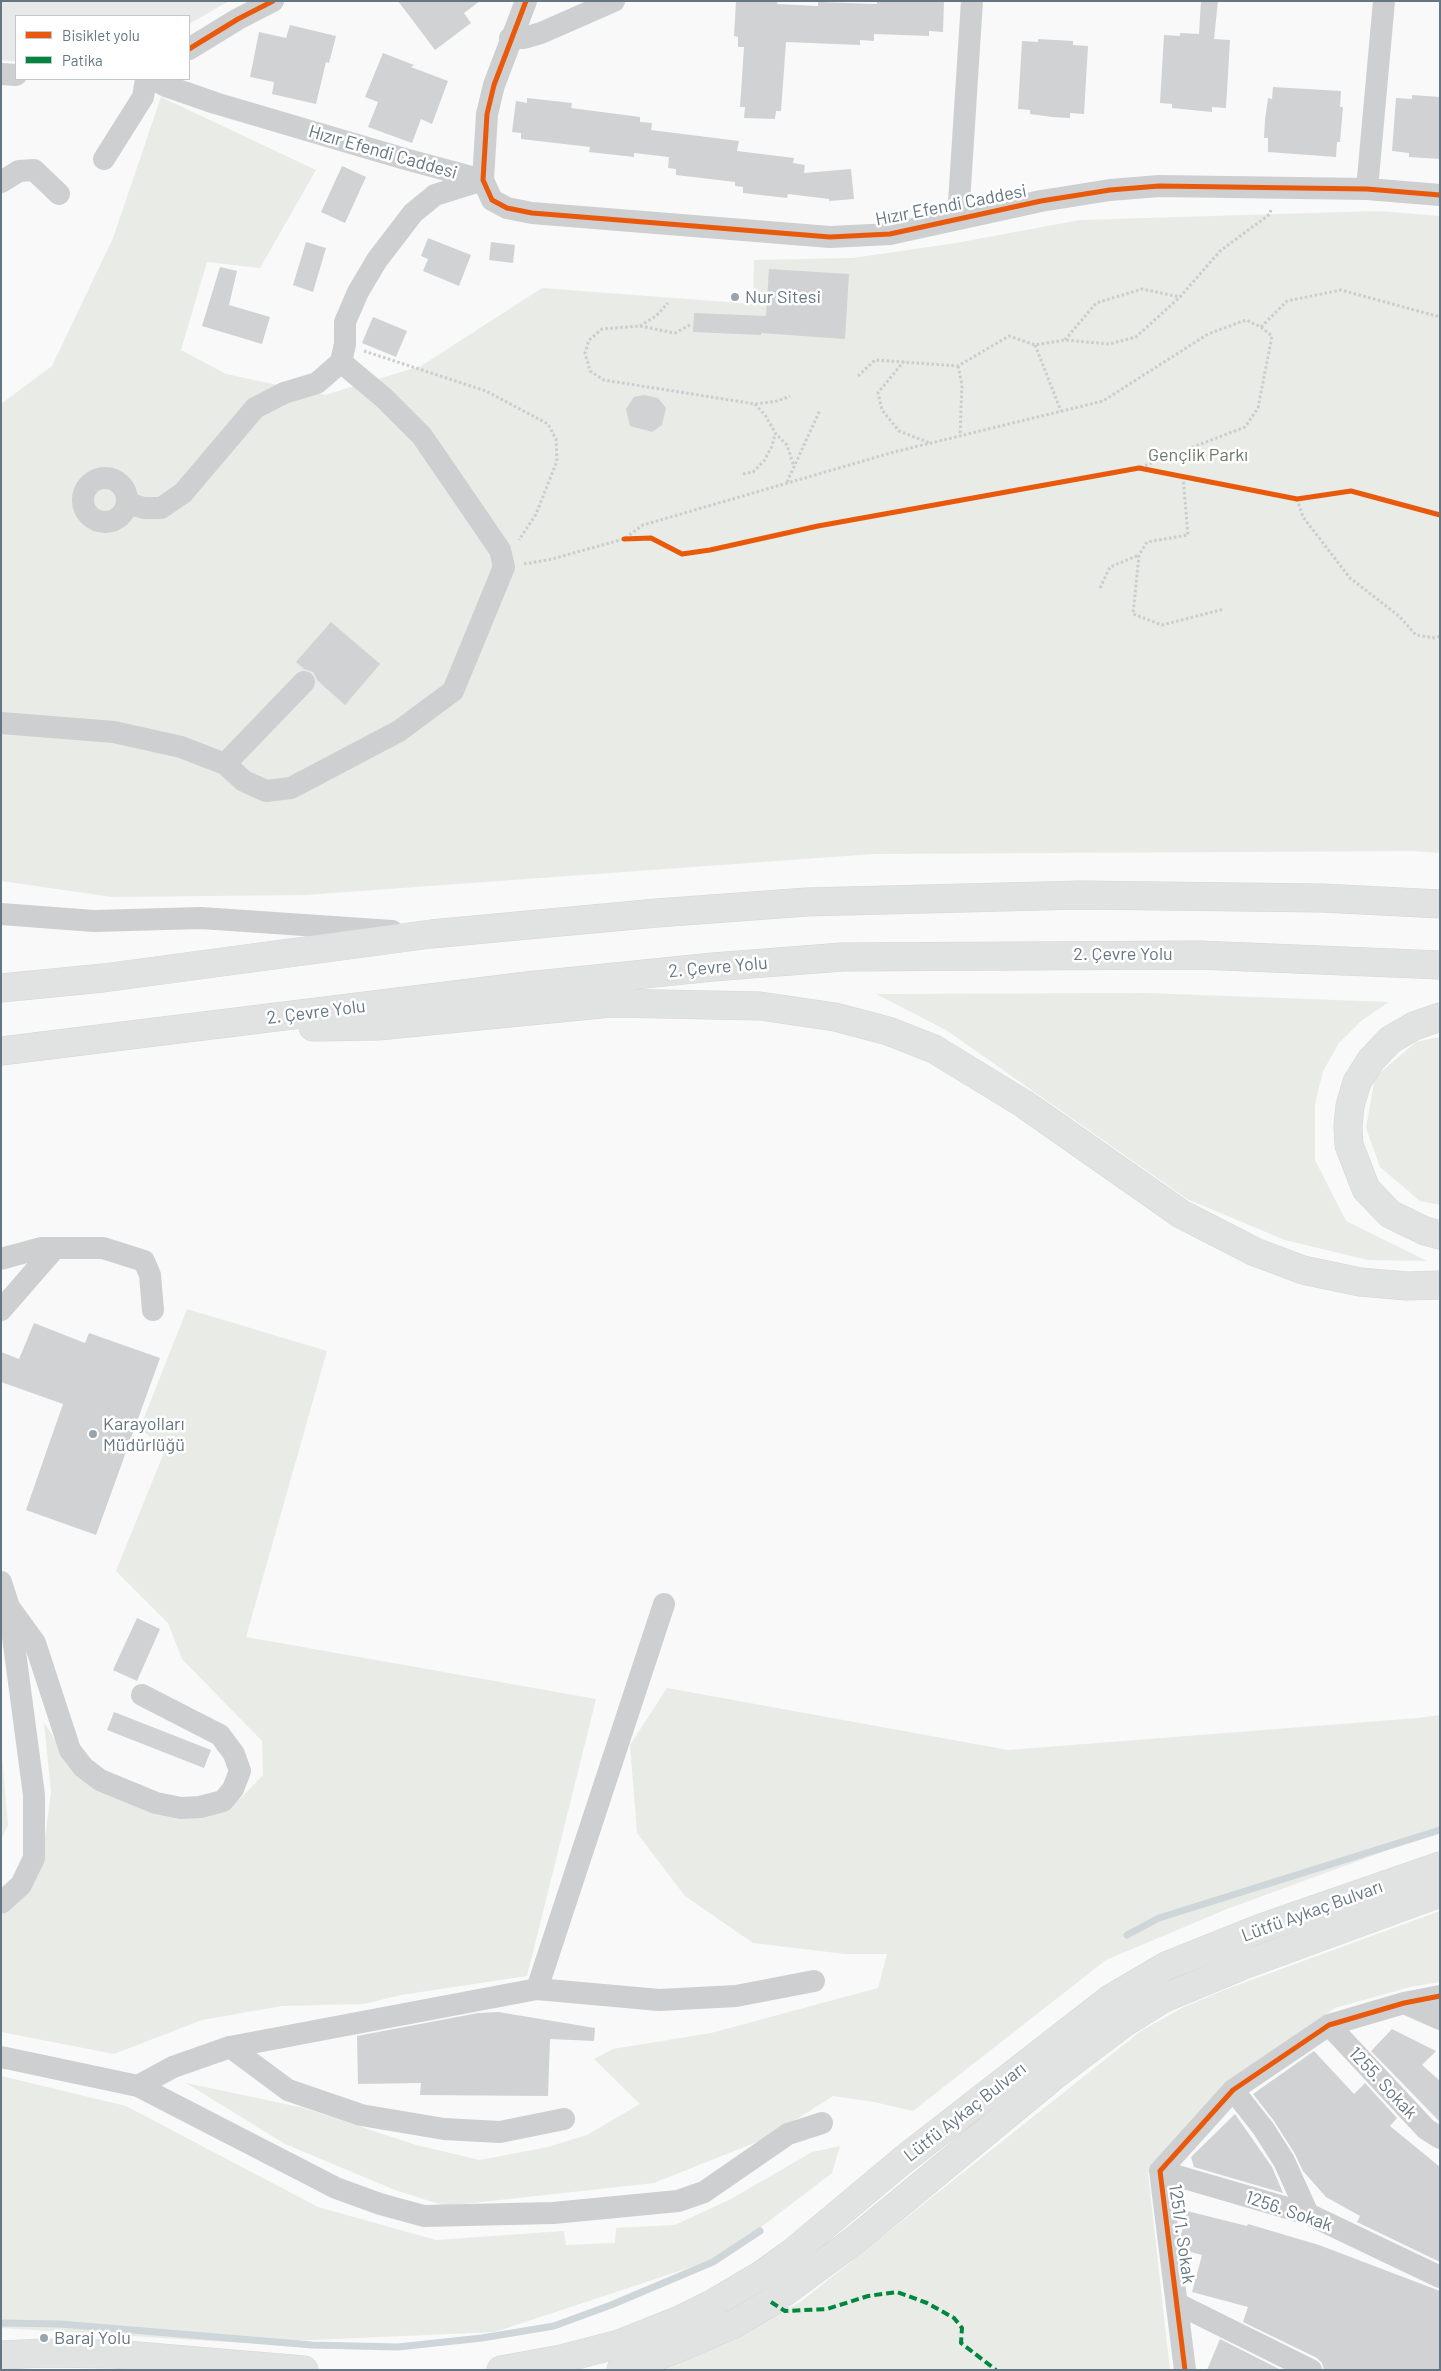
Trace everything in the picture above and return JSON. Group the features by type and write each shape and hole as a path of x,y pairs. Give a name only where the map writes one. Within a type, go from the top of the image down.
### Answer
{"main road":[{"path":"1,988 103,978 430,934 770,905 932,898 1218,896 1440,904"},
{"name":"2. Çevre Yolu","path":"1,1051 527,986 713,967 842,957 1199,954 1440,965"},
{"path":"253,1019 301,1028 378,1026 611,1003 760,1006 835,1017 888,1031 934,1049 1024,1104 1181,1214 1255,1252 1303,1270 1360,1282 1407,1286 1440,1285"},
{"path":"1440,1017 1414,1026 1390,1040 1371,1060 1358,1082 1350,1106 1348,1126 1349,1145 1366,1189 1390,1214 1425,1232 1440,1235"},
{"name":"Lütfü Aykaç Bulvarı","path":"501,2370 561,2359 619,2344 677,2321 712,2304 761,2275 793,2252 913,2153 1110,2000 1166,1966 1260,1928 1440,1866"},
{"name":"Lütfü Aykaç Bulvarı","path":"622,2370 734,2324 808,2276 930,2179 1055,2075 1124,2023 1164,1998 1250,1962 1440,1893"},
{"path":"913,2153 928,2160 930,2179"},
{"path":"1,2355 44,2352 114,2354 304,2370"}],"street":[{"path":"190,48 238,18 273,1"},
{"path":"127,503 144,508 161,508 183,492 255,408 284,393 317,383 343,353 346,322 358,292 377,260 413,213 435,195 483,180 487,114 494,85 510,38 526,1"},
{"path":"510,38 524,38 541,33 614,1"},
{"path":"958,218 972,1"},
{"path":"1367,189 1384,1"},
{"path":"1,74 15,75"},
{"path":"104,159 143,97 146,80"},
{"name":"Hızır Efendi Caddesi","path":"155,80 166,86 215,103 483,180 492,200 507,208 532,213 830,237 890,234 958,218 1110,190 1159,186 1367,189 1440,195"},
{"path":"1,182 19,171 34,170 59,194"},
{"path":"1,723 114,732 181,747 225,764 244,781 266,791 291,788 399,731 453,691 502,558 422,436 343,353"},
{"path":"225,764 304,682"},
{"path":"1,914 94,921 201,918 430,934"},
{"path":"1,1259 41,1248 103,1248 144,1260 150,1275 153,1310"},
{"path":"1,1310 55,1248"},
{"path":"1,1582 9,1607 34,1796 34,1858 21,1885 1,1903"},
{"path":"537,1989 664,1604"},
{"path":"9,1607 35,1643 70,1750 83,1768 100,1780 156,1803 181,1808 200,1807 223,1801 234,1789 240,1771 234,1754 220,1735 142,1695"},
{"path":"138,2086 173,2067 230,2047 537,1989 659,2000 736,1996 814,1980"},
{"name":"1251/1. Sokak","path":"1185,2370 1160,2172 1233,2090 1329,2026 1404,2002 1440,1996"},
{"path":"1404,2002 1440,2019"},
{"name":"1255. Sokak","path":"1329,2026 1426,2129 1440,2138"},
{"path":"230,2047 288,2090 361,2115 444,2129 500,2132 564,2119"},
{"path":"1,2057 138,2086 336,2188 380,2204 424,2216 553,2213 678,2201 704,2192 788,2134 822,2123"},
{"path":"1233,2090 1263,2128 1284,2161 1308,2214"},
{"name":"1256. Sokak","path":"1160,2172 1308,2214 1440,2277"},
{"path":"1178,2304 1311,2370"}],"path":[{"path":"858,376 875,360 958,366 1009,336 1035,345 1065,340 1109,344 1136,337 1180,297 1220,251 1270,214 1278,187"},
{"path":"1065,340 1096,303 1142,289 1180,297"},
{"path":"1262,327 1287,301 1341,290 1440,317"},
{"path":"640,326 656,316 668,303"},
{"path":"624,539 643,525 787,482 930,443 1103,401 1208,334 1246,320 1262,327 1272,336 1258,408 1245,427 1139,468 1129,470"},
{"path":"690,325 675,333 640,326 602,329 589,340 585,353 590,371 604,380 755,404 778,402 790,396"},
{"path":"1035,345 1062,411"},
{"path":"343,353 486,391 548,424 556,439 557,461 549,483 522,538 502,558"},
{"path":"904,361 878,393 882,410 900,432 930,443"},
{"path":"958,366 962,385 960,436"},
{"path":"755,404 765,415 776,434 787,444 794,468"},
{"path":"787,482 820,410"},
{"path":"743,474 753,472 764,461 776,434"},
{"path":"1139,468 1148,470"},
{"path":"1174,475 1193,479"},
{"path":"1183,477 1188,535 1147,542 1139,556 1133,614 1162,625 1224,609"},
{"path":"1288,497 1306,498"},
{"path":"1297,499 1303,517 1350,578 1399,616 1416,635 1435,638 1440,636"},
{"path":"502,558 552,559 624,539 633,539"},
{"path":"1100,588 1110,567 1139,556"}],"shaded area":[{"path":"1,1 229,1 190,23 190,15 15,15 15,61 1,60"}],"green space":[{"name":"Gençlik Parkı","path":"161,97 316,170 260,268 207,262 181,350 226,374 325,395 421,366 542,288 753,304 754,260 853,258 956,243 1080,220 1379,211 1440,216 1440,853 1413,851 873,854 305,895 112,897 1,881 1,404 52,366 113,238"},
{"path":"1146,993 1389,1002 1361,1021 1339,1043 1323,1071 1315,1104 1315,1160 1346,1221 1427,1261 1368,1260 1285,1240 1187,1199 946,1030 876,994"},
{"path":"1440,1037 1440,1205 1420,1201 1380,1167 1366,1128 1375,1077 1416,1042"},
{"path":"187,1309 327,1351 246,1637 596,1699 527,1976 401,1995 364,2004 282,2006 202,2020 114,2054 1,2032 1,1915 27,1894 45,1837 51,1792 44,1722 70,1764 218,1812 240,1799 263,1775 262,1741 182,1659 168,1623 116,1571 165,1450 140,1428"},
{"path":"667,1688 1008,1750 1440,1715 1440,1831 1227,1909 1106,1960 913,2111 874,2102 833,2096 769,2137 654,2183 445,2206 395,2190 285,2144 186,2083 304,2108 416,2145 480,2160 548,2147 587,2135 640,2104 594,2059 613,2049 711,2033 878,1988 887,1954 845,1954 753,1943 685,1896 637,1833 630,1745"},
{"path":"1,1744 8,1825 1,1840"},
{"path":"1440,1911 1440,1982 1410,1987 1335,2008 1224,2085 1148,2173 1170,2370 656,2370 686,2359 799,2303 1141,2031 1182,2008 1224,1990"},
{"path":"1,2076 126,2106 318,2207 436,2240 564,2231 566,2245 615,2243 616,2228 675,2225 731,2199 812,2152 840,2146 832,2173 722,2257 495,2332 244,2343 1,2328"}],"building":[{"path":"398,1 480,1 464,13 471,23 435,50"},
{"path":"736,1 778,1 777,4 818,6 818,2 877,4 877,1 944,1 943,32 929,31 929,36 874,34 874,41 860,40 860,45 786,42 781,111 776,111 775,119 744,118 745,107 740,107 744,47 738,47 738,37 734,36"},
{"path":"1201,1 1218,1 1214,39 1230,40 1226,108 1212,107 1212,112 1172,108 1172,104 1160,103 1164,35 1180,36 1180,33 1199,34"},
{"path":"290,25 336,36 329,63 326,62 316,104 272,94 274,82 250,77 259,32 286,38"},
{"path":"1038,39 1073,41 1073,45 1088,46 1084,114 1070,113 1070,118 1052,117 1030,114 1030,110 1018,109 1022,41 1038,42"},
{"path":"383,53 414,65 411,67 448,81 432,124 421,119 412,143 368,127 378,102 365,97"},
{"path":"1273,87 1341,91 1340,107 1343,107 1340,142 1337,142 1336,157 1268,152 1268,138 1264,138 1265,120 1268,98 1272,99"},
{"path":"1412,95 1440,97 1440,159 1409,157 1409,153 1392,151 1396,98 1412,99"},
{"path":"527,98 572,103 571,108 640,117 640,122 652,123 651,130 739,141 737,151 794,158 793,163 805,165 804,173 851,169 854,199 829,201 829,199 788,194 787,198 743,193 743,187 735,186 735,182 676,175 676,169 668,168 669,157 634,153 634,157 589,152 590,147 521,139 521,133 512,132 516,101 527,103"},
{"path":"342,166 366,177 345,223 321,212"},
{"path":"428,238 471,255 459,286 423,271 428,259 421,256"},
{"path":"306,242 326,248 313,292 293,285"},
{"path":"491,242 515,245 513,263 489,260"},
{"path":"220,267 237,271 229,305 270,317 262,344 202,326"},
{"path":"769,269 849,274 845,339 761,333 761,335 693,332 694,313 766,316"},
{"path":"373,317 407,331 396,357 362,343"},
{"path":"644,395 658,398 666,408 662,425 652,432 630,426 626,409 634,397"},
{"path":"331,622 380,664 345,705 317,680 313,672 304,669 296,662"},
{"name":"Karayolları Müdürlüğü","path":"34,1323 85,1343 89,1333 160,1358 96,1535 26,1510 63,1404 1,1382 1,1352 19,1359"},
{"path":"137,1618 160,1629 137,1681 113,1670"},
{"path":"114,1712 211,1750 204,1768 107,1730"},
{"path":"498,2012 595,2028 594,2041 550,2039 548,2096 420,2095 421,2083 358,2084 357,2036 478,2013"},
{"path":"1392,2029 1436,2051 1422,2065 1440,2081 1440,2122 1371,2051"},
{"path":"1314,2051 1354,2094 1365,2083 1397,2118 1390,2126 1440,2167 1440,2262 1357,2222 1360,2216 1326,2197 1303,2171 1295,2154 1274,2121 1253,2094"},
{"path":"1235,2114 1272,2167 1283,2193 1194,2167 1191,2157"},
{"path":"1187,2211 1247,2226 1248,2224 1319,2245 1440,2291 1440,2370 1324,2370 1322,2363 1317,2358 1243,2322 1248,2307 1192,2292 1202,2255 1183,2250 1181,2235"},
{"path":"1220,2339 1281,2370 1207,2370"}],"waterway":[{"path":"1127,1935 1159,1918 1440,1830"},
{"path":"1,2323 60,2324 312,2345 398,2347 482,2338 554,2326 611,2305 713,2262 760,2231"}],"marked path":[{"path":"771,2302 785,2311 827,2309 868,2296 897,2292 927,2303 954,2318 962,2328 961,2343 996,2370"}],"cycle path":[{"path":"190,48 238,19 273,1"},
{"path":"526,1 494,85 487,114 483,180 492,200 507,208 532,213 830,237 890,234 1041,201 1110,190 1159,186 1367,189 1440,195"},
{"path":"624,539 651,538 682,554 710,550 818,526 1139,468 1297,499 1351,491 1440,515"},
{"path":"1185,2370 1160,2171 1233,2090 1329,2025 1404,2003 1440,1996"}],"place":[{"name":"Nur Sitesi","path":"735,297"},
{"name":"Karayolları Müdürlüğü","path":"93,1434"},
{"name":"Baraj Yolu","path":"44,2338"}]}
